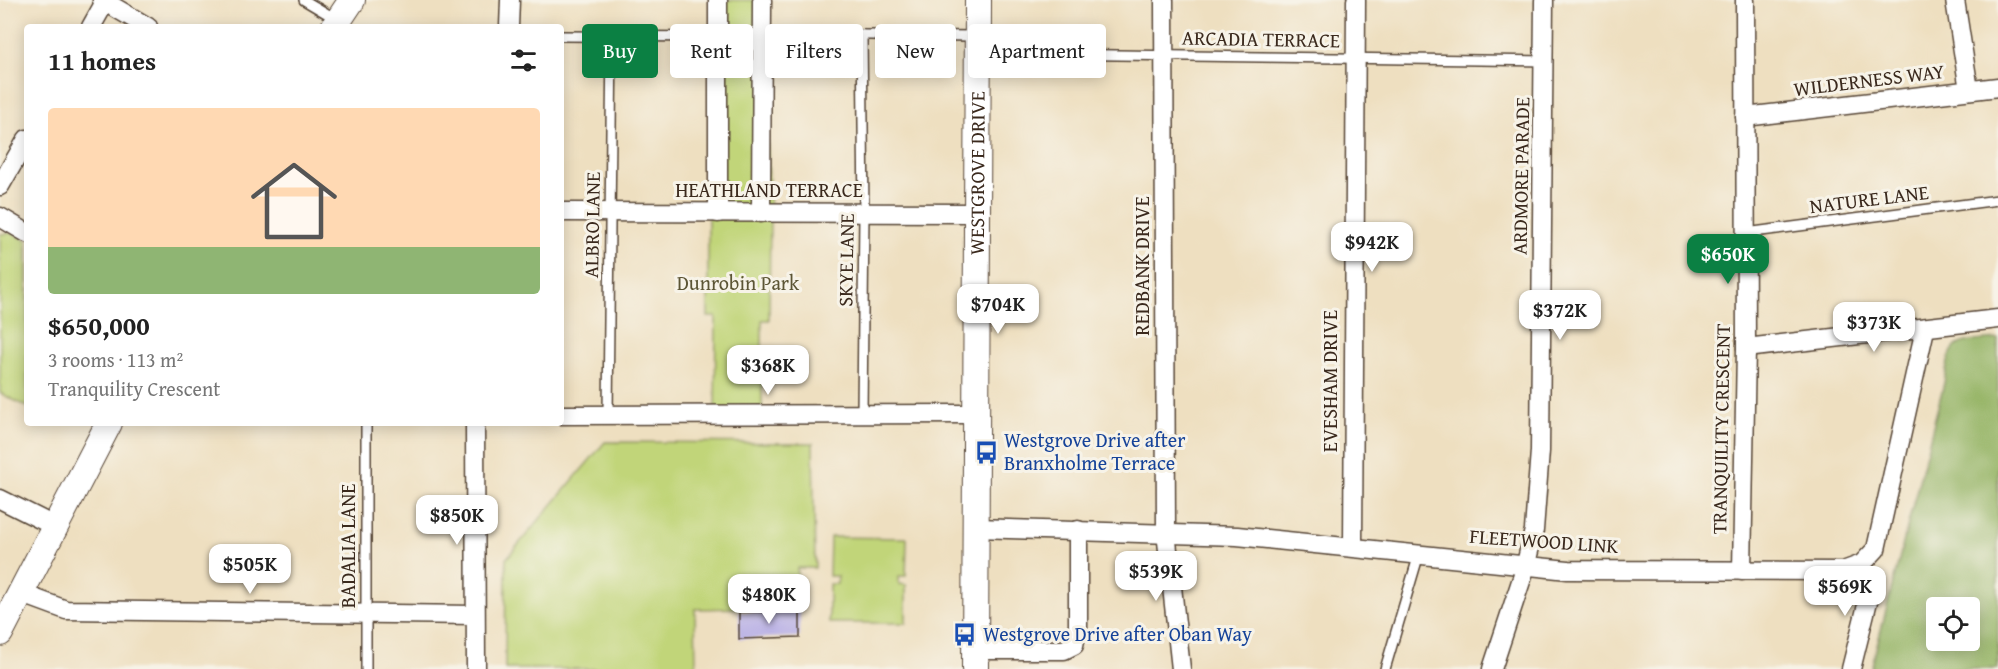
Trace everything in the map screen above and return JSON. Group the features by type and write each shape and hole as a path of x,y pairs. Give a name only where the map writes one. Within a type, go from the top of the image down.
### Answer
{"street":[{"path":"509,24 510,0"},
{"path":"718,0 718,24"},
{"path":"761,213 762,0"},
{"name":"WESTGROVE DRIVE","path":"977,24 978,0"},
{"name":"REDBANK DRIVE","path":"1164,0 1166,532 1181,669"},
{"name":"EVESHAM DRIVE","path":"1353,547 1356,0"},
{"name":"ARDMORE PARADE","path":"1492,669 1526,564 1534,530 1540,451 1544,0"},
{"name":"TRANQUILITY CRESCENT","path":"1742,570 1746,348 1745,0"},
{"path":"1955,0 1969,90"},
{"path":"92,24 103,1 143,24"},
{"path":"718,78 718,213"},
{"name":"WESTGROVE DRIVE","path":"975,659 977,78"},
{"name":"WILDERNESS WAY","path":"1745,117 1998,87"},
{"path":"0,186 24,144"},
{"name":"HEATHLAND TERRACE","path":"564,212 976,213"},
{"path":"0,217 24,231"},
{"path":"1746,348 1998,319"},
{"path":"1851,669 1870,593 1862,564 1876,549 1925,329"},
{"path":"564,415 976,414"},
{"path":"0,633 107,426"},
{"path":"475,426 476,669"},
{"path":"0,499 54,526"},
{"name":"FLEETWOOD LINK","path":"976,528 1166,532 1353,547 1568,570 1843,571 1862,564"},
{"path":"975,659 1064,650 1074,645 1078,627 1078,530"},
{"path":"20,593 66,610 475,615"}],"lane":[{"path":"304,0 342,16"},
{"path":"761,34 765,34"},
{"path":"863,35 968,43"},
{"path":"564,36 582,36"},
{"name":"ARCADIA TERRACE","path":"1106,52 1164,56 1544,61"},
{"name":"ALBRO LANE","path":"608,415 612,78"},
{"name":"SKYE LANE","path":"862,78 862,414"},
{"name":"NATURE LANE","path":"1746,233 1998,200"},
{"name":"BADALIA LANE","path":"366,426 366,669"},
{"path":"1385,669 1419,554"}],"green space":[{"name":"Dunrobin Park","path":"718,0 762,0 770,213 769,320 762,320 762,414 715,418 716,317 708,317 708,213 718,213 718,78 753,78 753,24 718,24"},
{"path":"11,233 24,239 24,405 0,393 0,234"},
{"path":"1998,339 1998,669 1871,669 1949,357 1958,345"},
{"path":"605,442 813,443 815,568 797,568 798,607 695,609 696,669 505,669 506,559"},
{"path":"830,537 907,538 906,576 899,576 899,584 906,585 906,623 829,623 829,584 837,584 838,576 829,576"}],"building":[{"path":"739,612 800,612 800,637 739,639"}],"place":[{"name":"Westgrove Drive after Branxholme Terrace","path":"986,452"},
{"name":"Westgrove Drive after Oban Way","path":"965,634"}]}
